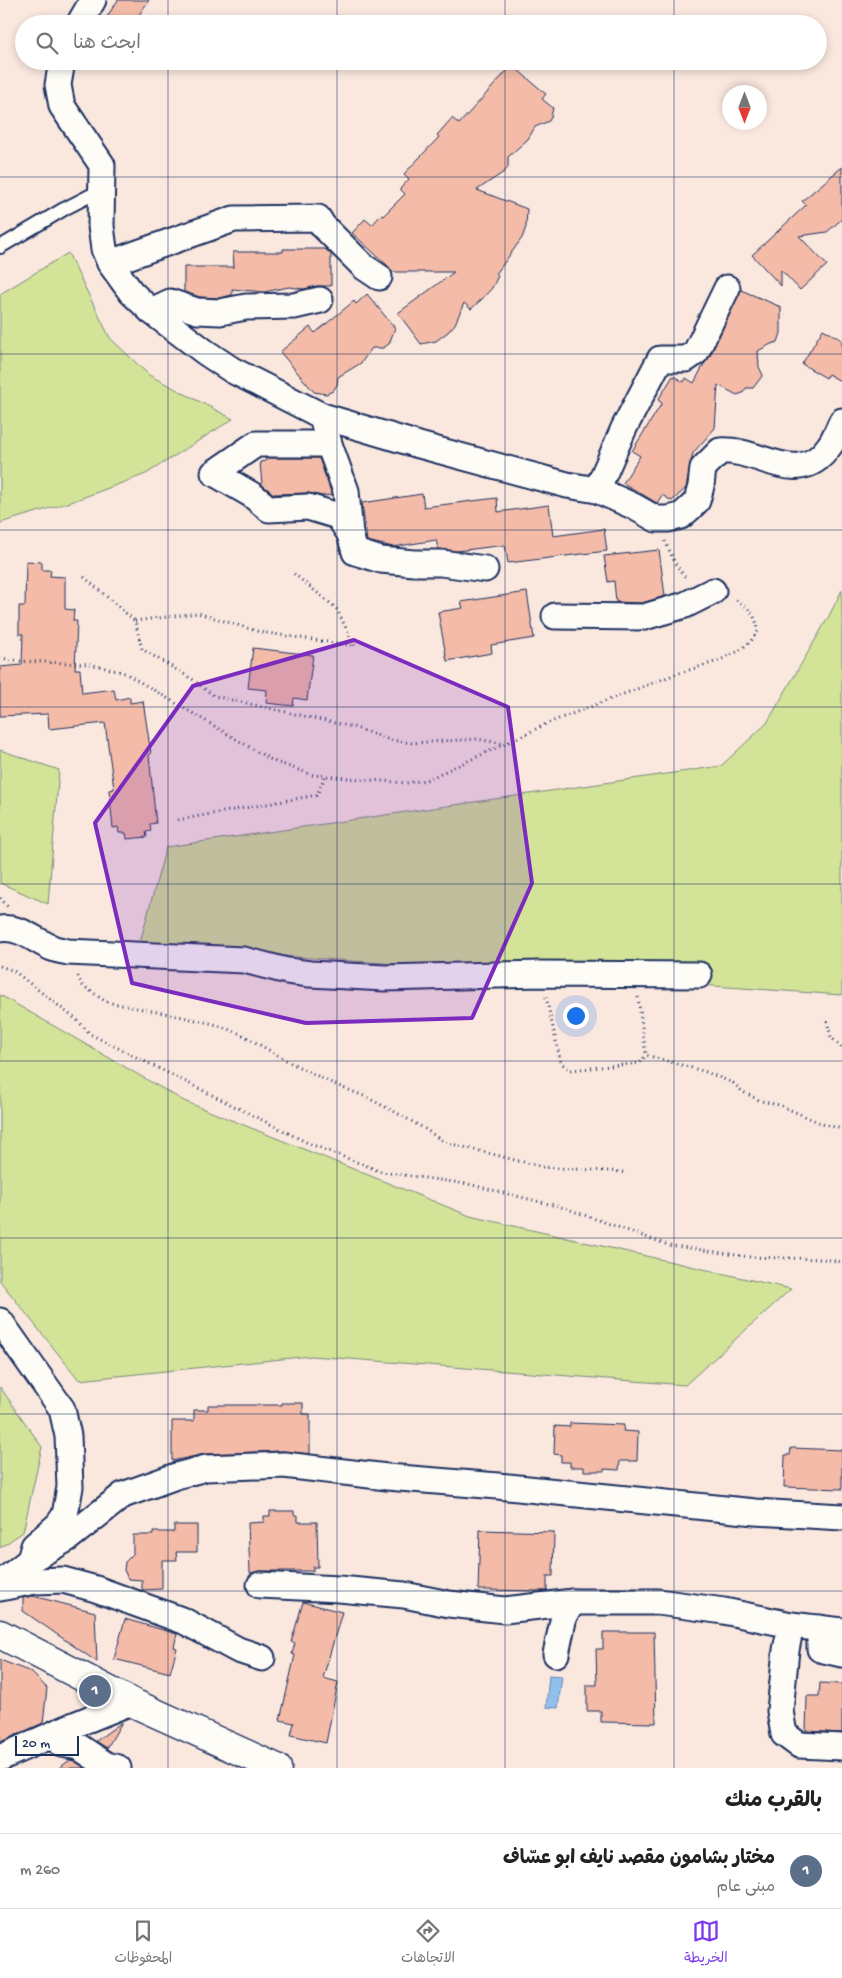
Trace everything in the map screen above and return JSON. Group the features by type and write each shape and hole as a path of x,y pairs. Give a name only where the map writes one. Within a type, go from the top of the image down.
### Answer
{"main road":[{"path":"0,1634 131,1702 277,1768"}],"street":[{"path":"84,15 93,0"},
{"path":"60,70 58,85 62,106 102,165 101,226 104,249 110,263 131,292 150,311 232,370 322,416 419,446 567,485 597,490 656,519 681,516 697,501 703,468 720,451 734,450 780,465 807,466 831,445 842,421"},
{"path":"110,263 234,219 318,218 364,267 379,277"},
{"path":"597,490 624,428 660,359 686,359 696,352 727,288"},
{"path":"150,311 170,302 197,311 220,312 246,307 294,306 320,300"},
{"path":"322,416 329,444 346,492 350,534 355,552 381,560 441,563 485,569"},
{"path":"329,444 256,444 214,473 252,495 269,509 308,507 338,516 350,534"},
{"path":"554,616 644,617 685,605 713,591"},
{"path":"0,929 10,928 36,938 51,947 68,952 244,960 287,971 330,975 385,978 540,974 699,974"},
{"path":"0,1321 62,1409 68,1436 70,1487 65,1515 58,1525 34,1546 30,1560"},
{"path":"0,1586 30,1560 67,1539 123,1496 176,1476 215,1467 284,1465 387,1477 498,1486 755,1512 842,1517"},
{"path":"0,1586 35,1581 63,1580 147,1606 184,1621 238,1650 262,1658"},
{"path":"260,1585 404,1595 449,1604 505,1610 573,1602 658,1602 724,1611 791,1625 831,1629 820,1649 842,1654"},
{"path":"556,1654 564,1616 573,1602"},
{"path":"791,1625 786,1650 780,1711 784,1734 800,1745 842,1747"},
{"path":"0,1758 131,1702"},
{"path":"58,1732 61,1744 79,1747 106,1765 118,1768"}],"lane":[{"path":"0,247 64,209 101,190"}],"path":[{"path":"0,658 20,661 90,664 125,673 274,762 313,775 406,783 426,780 548,723 676,674 718,661 739,651 751,641 758,631 757,622 750,609 732,598 698,588 687,579 675,563 656,519"},
{"path":"135,621 198,613 260,632 355,646 336,608 293,573"},
{"path":"84,577 135,621 142,649 192,679 214,696 353,727 390,740 412,743 477,739 506,744"},
{"path":"178,820 317,795 325,776"},
{"path":"68,952 82,985 106,1002 214,1024 241,1034 291,1063 395,1112 444,1142 543,1167 624,1172"},
{"path":"0,966 14,971 78,1020 90,1034 308,1143 382,1172 468,1184 555,1206 668,1245 750,1257 822,1259 842,1262"},
{"path":"540,974 561,1063 571,1070 640,1063 646,1054 636,974"},
{"path":"827,1021 831,1037 842,1048"},
{"path":"646,1054 706,1072 733,1083 743,1092 761,1100 823,1124 842,1129"}],"highlighted area":[{"path":"354,640 508,707 532,883 472,1018 306,1023 132,983 95,823 193,686"}],"green space":[{"path":"68,253 110,338 149,375 233,419 146,474 71,502 0,523 0,294"},
{"path":"842,590 842,995 139,946 166,847 721,766 767,723"},
{"path":"0,750 59,770 48,904 0,883"},
{"path":"0,995 184,1101 470,1216 791,1289 685,1385 311,1356 79,1380 0,1281"},
{"path":"0,1387 42,1447 23,1532 0,1548"}],"water":[{"path":"549,1675 562,1676 558,1708 546,1707"}],"building":[{"path":"118,0 149,0 139,15 108,15"},
{"path":"508,70 518,70 546,94 542,99 553,108 549,121 535,127 528,139 508,157 508,168 477,190 527,209 526,227 522,238 496,274 498,276 492,288 482,299 471,309 464,303 455,324 448,332 436,341 421,344 398,313 454,272 392,272 387,265 352,233 365,219 372,225 405,194 400,189 409,179 404,174 439,137 437,135 452,118 459,124"},
{"path":"842,167 842,219 827,232 799,236 827,265 800,290 781,270 781,286 752,255 806,205 802,201"},
{"path":"283,249 325,249 331,254 331,286 317,286 304,289 289,287 264,292 232,289 232,295 219,298 200,297 184,292 184,267 234,267 233,252 283,252"},
{"path":"741,290 781,307 781,333 778,342 758,351 759,367 763,375 753,388 746,388 743,393 737,395 718,385 715,428 693,453 686,488 672,501 662,495 657,503 623,483 640,456 632,451 662,403 658,400 673,376 684,382 686,378 694,383 709,358"},
{"path":"367,294 395,328 389,344 383,348 372,348 361,363 338,377 337,385 333,391 326,394 314,392 280,352 310,327 315,333 354,301 356,304"},
{"path":"823,329 842,340 842,382 828,374 826,378 802,364"},
{"path":"265,458 319,458 332,495 322,496 308,493 274,494 262,485 260,462 266,461"},
{"path":"422,494 424,507 497,498 498,512 549,505 553,536 604,529 607,551 508,563 505,545 457,551 438,549 436,540 393,547 367,541 362,503"},
{"path":"659,550 665,596 642,603 616,602 614,581 608,582 604,556"},
{"path":"26,561 42,562 42,570 51,570 50,576 65,577 65,609 74,610 73,621 77,621 75,669 80,669 82,693 114,689 116,700 130,697 130,703 143,701 151,754 149,755 156,823 150,824 151,831 146,832 147,837 127,839 126,833 119,833 118,827 113,828 109,790 114,789 105,723 49,729 48,714 0,716 0,667 22,665 23,634 19,634 19,606 25,606"},
{"path":"527,592 534,638 491,645 492,653 447,661 438,612 463,608 461,602"},
{"path":"253,648 313,655 307,700 294,698 293,706 266,703 267,690 248,688"},
{"path":"282,1403 303,1403 303,1414 310,1414 310,1454 283,1451 205,1454 172,1461 172,1421 194,1421 194,1410 208,1410 208,1405 282,1405"},
{"path":"570,1423 624,1425 623,1431 638,1432 637,1461 620,1461 619,1470 604,1469 604,1471 584,1471 584,1467 570,1467 570,1462 561,1462 561,1455 554,1454 555,1426 570,1427"},
{"path":"791,1448 842,1450 842,1489 784,1487 785,1455 790,1455"},
{"path":"270,1511 294,1511 294,1515 298,1515 298,1522 317,1522 318,1567 313,1567 313,1571 261,1571 250,1573 248,1523 264,1522 264,1516 270,1516"},
{"path":"174,1525 197,1525 197,1552 176,1552 177,1560 162,1560 162,1589 142,1590 142,1580 128,1579 124,1570 125,1562 133,1554 133,1535 153,1535 153,1532 174,1532"},
{"path":"480,1530 554,1532 553,1576 547,1576 547,1591 478,1590"},
{"path":"33,1596 95,1612 97,1662 23,1611 23,1598"},
{"path":"303,1602 342,1612 323,1678 338,1682 326,1743 291,1735 294,1723 280,1720 295,1655 292,1654 295,1643 291,1642"},
{"path":"125,1619 177,1634 174,1647 177,1648 170,1673 114,1659"},
{"path":"603,1632 654,1632 656,1723 601,1722 601,1711 587,1711 587,1685 597,1685 596,1649 603,1649"},
{"path":"0,1660 31,1672 47,1688 43,1723 0,1742"},
{"path":"820,1683 842,1684 842,1733 806,1731 807,1696 819,1696"},
{"path":"122,1722 107,1748 96,1741"},
{"path":"70,1760 74,1761 85,1768 59,1768"}],"place":[{"name":"مختار بشامون مقصد نايف ابو عسّاف","path":"95,1691"}]}
